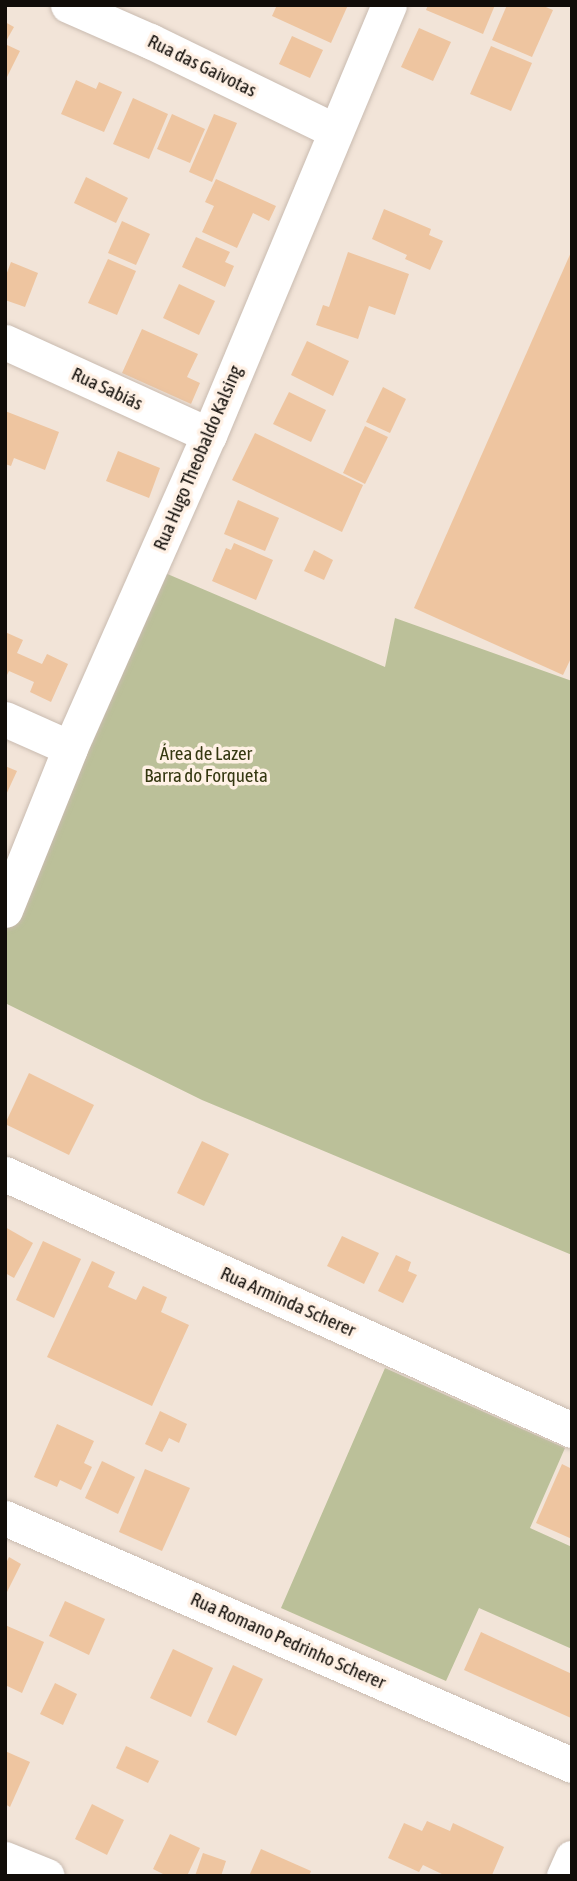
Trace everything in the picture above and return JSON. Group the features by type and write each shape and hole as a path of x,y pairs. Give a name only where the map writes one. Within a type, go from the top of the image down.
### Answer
{"street":[{"name":"Rua das Gaivotas","path":"68,5 150,41 335,131"},
{"name":"Rua Hugo Theobaldo Kalsing","path":"5,910 70,748 209,435 389,5"},
{"name":"Rua Sabiás","path":"5,342 209,435"},
{"path":"5,719 70,748"},
{"name":"Rua Arminda Scherer","path":"5,1174 572,1430"},
{"name":"Rua Romano Pedrinho Scherer","path":"5,1518 572,1765"},
{"path":"564,1876 572,1858"},
{"path":"5,1859 47,1876"}],"green space":[{"name":"Área de Lazer Barra do Forqueta","path":"151,567 385,667 395,618 572,681 572,1255 202,1100 5,1003 5,913"},
{"path":"385,1368 565,1448 530,1528 572,1547 572,1649 479,1608 446,1681 281,1608"}],"building":[{"path":"277,5 348,5 331,43 272,16"},
{"path":"428,5 495,5 483,34 426,10"},
{"path":"507,5 541,5 553,10 532,57 492,40"},
{"path":"5,22 14,27 5,43"},
{"path":"419,28 451,42 433,81 401,67"},
{"path":"292,36 323,50 310,78 279,64"},
{"path":"5,44 20,51 5,81"},
{"path":"491,46 532,63 511,111 470,94"},
{"path":"76,80 96,89 99,82 122,92 104,132 61,114"},
{"path":"133,98 168,114 149,159 113,144"},
{"path":"172,114 205,129 190,163 157,149"},
{"path":"214,114 237,123 212,182 189,172"},
{"path":"86,177 128,198 116,223 74,203"},
{"path":"216,179 276,206 269,221 253,213 237,248 202,232 214,206 205,202"},
{"path":"384,209 431,229 429,235 443,241 430,270 405,259 407,255 372,239"},
{"path":"122,221 150,234 136,265 108,253"},
{"path":"196,237 230,252 225,262 234,266 225,287 182,267"},
{"path":"572,250 572,656 563,675 414,608"},
{"path":"348,252 409,274 395,315 369,306 358,339 316,325 323,305 329,307"},
{"path":"108,259 136,271 117,315 88,303"},
{"path":"11,262 38,273 25,307 5,300 5,278"},
{"path":"179,284 215,301 199,335 163,318"},
{"path":"142,329 198,354 187,377 200,383 191,404 122,373"},
{"path":"307,341 349,361 333,396 291,375"},
{"path":"383,387 406,399 390,433 366,422"},
{"path":"289,392 326,410 311,442 273,424"},
{"path":"5,411 59,432 45,470 14,458 11,466 5,464"},
{"path":"365,426 388,437 365,484 343,473"},
{"path":"255,433 363,485 342,532 232,480"},
{"path":"118,451 160,468 149,498 106,481"},
{"path":"238,500 279,518 265,551 224,534"},
{"path":"234,543 273,560 256,600 212,581 226,548 231,550"},
{"path":"314,550 333,560 324,580 304,571"},
{"path":"5,632 23,640 17,653 42,664 47,654 68,664 51,702 30,692 34,682 9,671 5,679"},
{"path":"5,766 17,771 5,797"},
{"path":"29,1073 94,1105 69,1155 5,1124"},
{"path":"202,1141 229,1154 204,1206 177,1193"},
{"path":"5,1227 33,1243 14,1278 5,1273"},
{"path":"342,1236 379,1253 364,1284 327,1266"},
{"path":"43,1241 81,1259 54,1318 16,1300"},
{"path":"396,1255 411,1262 408,1271 417,1275 403,1303 378,1291"},
{"path":"92,1261 115,1272 108,1287 136,1300 143,1286 167,1297 161,1312 189,1325 152,1406 47,1357"},
{"path":"160,1411 187,1424 179,1443 169,1438 162,1452 145,1444"},
{"path":"57,1424 94,1441 84,1463 92,1467 81,1490 60,1480 57,1487 34,1477"},
{"path":"102,1461 135,1477 118,1514 85,1498"},
{"path":"562,1464 572,1469 572,1539 536,1523"},
{"path":"145,1469 190,1488 162,1551 119,1532"},
{"path":"9,1557 21,1564 5,1596 5,1565"},
{"path":"65,1601 105,1619 89,1655 49,1636"},
{"path":"5,1625 44,1642 22,1693 5,1685"},
{"path":"481,1632 572,1674 571,1718 464,1670"},
{"path":"173,1649 213,1668 191,1717 150,1698"},
{"path":"233,1665 263,1679 236,1736 207,1722"},
{"path":"55,1683 77,1694 63,1725 40,1714"},
{"path":"126,1746 159,1761 148,1783 116,1768"},
{"path":"5,1751 30,1762 10,1807 5,1804"},
{"path":"92,1804 124,1820 107,1855 75,1839"},
{"path":"427,1821 450,1831 453,1823 504,1847 492,1875 446,1876 423,1865 419,1872 388,1858 404,1823 422,1831"},
{"path":"170,1834 200,1848 187,1876 167,1876 153,1869"},
{"path":"261,1849 311,1871 309,1876 249,1876"},
{"path":"203,1853 226,1861 221,1876 195,1876"}]}
